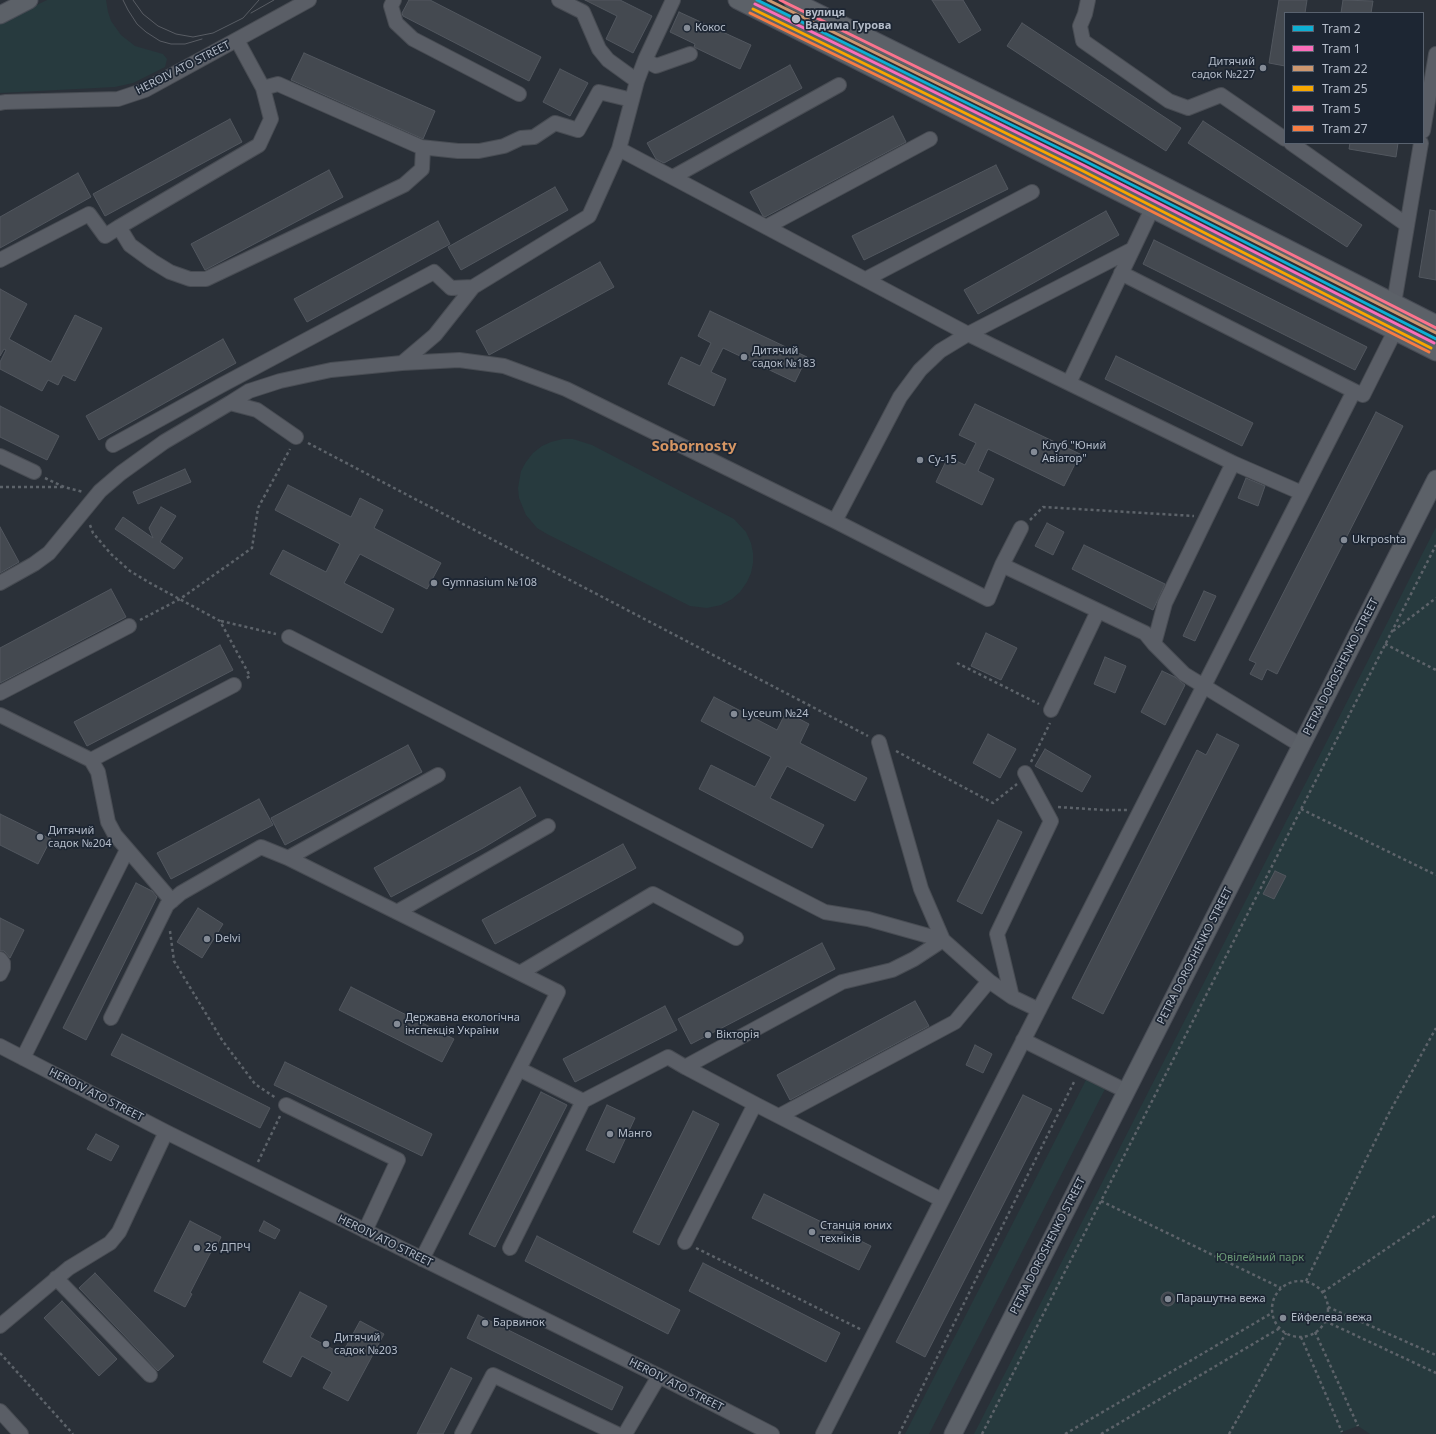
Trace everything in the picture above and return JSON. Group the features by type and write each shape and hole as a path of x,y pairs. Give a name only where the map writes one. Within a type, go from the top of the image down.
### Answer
{"main road":[{"path":"0,15 29,0"},
{"path":"737,0 1436,352"},
{"path":"792,0 1039,122 1436,324"},
{"name":"PETRA DOROSHENKO STREET","path":"953,1434 1436,479"}],"street":[{"name":"HEROIV ATO STREET","path":"0,104 5,102 118,99 145,90 309,0"},
{"path":"394,0 391,6 396,23 413,39 519,94"},
{"path":"559,0 583,12 599,49 608,60 637,81"},
{"path":"402,363 434,335 473,287 589,216 619,148 637,81 645,60 673,0"},
{"path":"1088,0 1085,14 1080,26 1083,41 1169,101 1188,108 1221,95 1284,138"},
{"path":"0,260 89,214 105,236 259,145 271,119 263,88 237,40"},
{"path":"645,60 656,66 690,54"},
{"path":"1424,126 1436,54"},
{"path":"263,88 278,84 420,147 458,151 479,150 504,146 521,138 534,137 555,123 578,130 599,92 632,100"},
{"path":"673,177 839,84"},
{"path":"766,227 930,139"},
{"path":"1292,144 1407,225"},
{"path":"1394,303 1421,144"},
{"path":"119,227 130,245 170,272 190,280 206,279 404,185 422,169 423,148 420,147"},
{"path":"619,148 968,334 1233,463 1302,494"},
{"path":"866,280 1032,192"},
{"path":"1069,382 1152,209"},
{"path":"835,521 900,397 920,370 940,351 968,334 1133,249"},
{"path":"113,445 434,272 451,288 473,287"},
{"path":"1121,273 1363,395 1395,331"},
{"path":"0,583 34,564 50,553 100,491 121,473 164,442 249,391 280,381 331,370 402,363 459,360 504,366 566,389 835,521 988,599 1002,565 1021,528"},
{"path":"823,1434 1354,391"},
{"path":"230,403 257,410 296,436"},
{"path":"0,456 34,472"},
{"path":"1154,644 1165,603 1233,463"},
{"path":"1002,565 1145,633 1184,674 1302,746"},
{"path":"1051,710 1098,611"},
{"path":"0,693 129,626"},
{"path":"289,637 824,912 868,920 943,940"},
{"path":"91,760 234,685"},
{"path":"0,715 91,760 98,772 108,822 115,835 172,901"},
{"path":"879,742 921,889 943,940 989,981 1012,997 1039,1010"},
{"path":"288,858 438,775"},
{"path":"1012,997 998,934 1052,821 1023,777"},
{"path":"397,912 548,826"},
{"path":"111,1018 167,905 181,893 262,847 288,858 558,992 422,1259"},
{"path":"23,1058 127,850"},
{"path":"520,973 653,894 736,938"},
{"path":"685,1067 842,982 892,970 914,959 943,940"},
{"path":"0,959 3,962 3,968 0,974"},
{"path":"779,1116 955,1022 989,981"},
{"path":"1023,1040 1126,1091"},
{"name":"HEROIV ATO STREET","path":"0,1046 166,1132 659,1376 772,1434"},
{"path":"510,1248 583,1101 668,1057 755,1104 942,1200"},
{"path":"519,1070 583,1101"},
{"path":"685,1242 755,1104"},
{"path":"286,1105 398,1160 365,1231"},
{"path":"0,1326 69,1268 110,1243 119,1232 166,1132"},
{"path":"56,1278 150,1375"},
{"path":"462,1434 492,1375 617,1434"},
{"path":"625,1434 659,1376"},
{"path":"0,1411 21,1434"}],"path":[{"path":"129,626 180,599 252,548 258,508 296,436 993,803 1023,777 1050,723 1051,710 957,663"},
{"path":"34,472 64,488"},
{"path":"0,487 64,488 81,492 100,491"},
{"path":"1021,528 1043,507 1206,517"},
{"path":"84,511 93,533 111,554 130,571 220,621 289,637"},
{"path":"982,1434 1436,545"},
{"path":"1392,632 1436,598"},
{"path":"220,621 250,676 234,685"},
{"path":"1386,644 1436,670"},
{"path":"1042,805 1104,810 1141,809"},
{"path":"1301,809 1436,875"},
{"path":"169,924 174,961 222,1040 256,1084 286,1105 252,1174"},
{"path":"1306,1281 1388,1115 1436,1028"},
{"path":"899,1434 1081,1069"},
{"path":"1101,1201 1281,1288"},
{"path":"1323,1292 1436,1215"},
{"path":"685,1242 873,1336"},
{"path":"1306,1281 1312,1283 1323,1292 1328,1307 1328,1314 1321,1328 1315,1332 1301,1337 1293,1336 1280,1328 1275,1321 1272,1313 1272,1304 1281,1288 1293,1282 1306,1281"},
{"path":"1328,1307 1436,1355"},
{"path":"1065,1434 1272,1313"},
{"path":"1325,1321 1436,1373"},
{"path":"1101,1434 1280,1328"},
{"path":"1315,1332 1358,1426"},
{"path":"1229,1434 1286,1333"},
{"path":"1301,1337 1342,1432"},
{"path":"0,1353 73,1434"}],"green space":[{"path":"47,0 106,0 111,21 121,35 135,46 163,54 167,59 165,67 133,83 115,87 0,93 0,23"},
{"path":"563,439 573,439 592,445 734,519 746,532 751,543 753,553 751,573 740,592 732,599 721,605 707,608 690,606 537,528 526,515 519,498 518,488 521,471 533,453 542,446"},
{"name":"Ювілейний парк","path":"1436,527 1436,1434 1370,1434 1358,1426 1342,1432 1341,1434 974,1434"},
{"path":"1087,1078 1106,1087 929,1434 905,1434"}],"building":[{"path":"409,0 430,0 541,57 529,81 403,16 402,13"},
{"path":"585,0 620,0 652,16 633,53 606,39 617,16"},
{"path":"932,0 963,0 981,30 959,43"},
{"path":"1279,0 1307,0 1305,12 1284,12 1284,66 1269,63"},
{"path":"1343,0 1373,1 1371,12 1341,12"},
{"path":"679,12 751,45 740,69 694,47 695,44 670,32"},
{"path":"1022,23 1181,128 1166,151 1007,46"},
{"path":"304,53 435,111 423,139 291,80"},
{"path":"790,65 802,88 664,163 656,159 647,143"},
{"path":"560,69 588,83 570,116 543,102"},
{"path":"893,116 906,142 765,217 763,216 750,192"},
{"path":"230,119 242,142 105,216 93,194"},
{"path":"1203,121 1362,225 1347,247 1188,143"},
{"path":"1350,144 1398,144 1396,157 1349,149"},
{"path":"996,165 1008,189 864,260 852,236"},
{"path":"329,170 343,197 205,270 191,244"},
{"path":"78,173 91,197 0,248 0,217"},
{"path":"555,187 568,210 461,270 448,247"},
{"path":"1430,210 1436,211 1436,280 1419,277"},
{"path":"1106,211 1119,235 978,314 964,290"},
{"path":"438,221 450,244 307,322 294,299"},
{"path":"1154,240 1367,347 1355,370 1143,264"},
{"path":"600,262 614,287 489,355 476,331"},
{"path":"0,289 27,304 9,339 51,362 75,315 102,328 75,381 63,375 58,385 48,380 42,391 0,369 0,362 6,350 4,349 0,356"},
{"path":"710,311 807,357 795,382 723,348 711,372 726,379 714,406 668,384 681,357 700,366 711,343 698,336"},
{"path":"223,339 236,363 99,440 86,416"},
{"path":"1116,356 1253,423 1242,446 1105,379"},
{"name":"Клуб \"Юний Авіатор\"","path":"975,404 1080,454 1064,486 988,449 978,471 994,479 982,505 936,482 948,457 965,465 976,443 959,435"},
{"path":"0,406 59,436 47,460 0,437"},
{"path":"1376,412 1403,426 1277,674 1267,669 1262,680 1250,674 1256,663 1249,660"},
{"path":"185,469 191,482 138,504 133,492"},
{"path":"1246,478 1265,486 1258,506 1238,498"},
{"path":"288,485 351,517 360,498 383,510 374,528 441,563 427,589 360,554 344,583 394,609 382,633 270,574 283,550 326,572 340,544 275,510"},
{"path":"161,507 176,516 160,542 183,558 174,569 115,529 123,517 153,538 149,528"},
{"path":"1047,523 1064,532 1053,555 1035,546"},
{"path":"0,527 19,562 0,573"},
{"path":"1084,545 1165,584 1153,610 1072,569"},
{"path":"111,589 126,617 0,683 0,648"},
{"path":"1204,591 1216,596 1195,641 1183,636"},
{"path":"986,633 1017,648 1001,680 971,666"},
{"path":"220,645 233,670 87,746 74,722"},
{"path":"1105,657 1126,666 1115,693 1094,684"},
{"path":"1162,671 1175,677 1185,685 1165,725 1141,712"},
{"path":"714,697 777,730 786,712 809,724 800,743 867,778 855,801 787,766 770,798 824,825 812,848 699,789 711,765 755,787 771,757 701,721"},
{"path":"988,734 1016,749 1000,778 973,763"},
{"path":"1217,734 1239,745 1103,1014 1072,998 1197,750 1206,755"},
{"path":"408,745 422,772 285,845 271,818"},
{"path":"1045,749 1091,776 1082,792 1035,766"},
{"path":"520,787 536,816 483,848 391,897 374,868"},
{"path":"259,799 273,825 171,879 157,853"},
{"path":"0,814 51,839 38,864 0,845"},
{"path":"998,820 1022,832 982,914 957,901"},
{"path":"623,844 636,868 495,944 482,920"},
{"path":"1275,871 1286,876 1274,899 1263,894"},
{"path":"136,883 152,891 157,897 86,1040 63,1028"},
{"path":"198,908 223,924 202,958 177,942"},
{"path":"0,918 24,930 10,958 4,951 0,951"},
{"path":"822,943 835,969 691,1044 678,1019"},
{"name":"Державна екологічна інспекція України","path":"351,987 454,1039 442,1062 339,1010"},
{"path":"915,1001 929,1026 790,1100 777,1075"},
{"path":"665,1006 677,1030 575,1082 563,1059"},
{"path":"122,1034 270,1108 260,1128 111,1055"},
{"path":"975,1045 992,1054 983,1073 966,1065"},
{"path":"285,1062 432,1134 422,1156 274,1085"},
{"path":"541,1092 567,1105 495,1247 469,1234"},
{"path":"1023,1095 1052,1109 925,1357 896,1342"},
{"name":"Манго","path":"607,1105 635,1118 614,1163 586,1150"},
{"path":"693,1111 719,1124 659,1245 633,1232"},
{"path":"96,1134 119,1146 111,1161 87,1149"},
{"name":"Станція юних техніків","path":"764,1194 871,1246 859,1270 752,1218"},
{"path":"190,1221 221,1237 214,1251 212,1250 190,1293 192,1294 185,1307 154,1291"},
{"path":"264,1221 280,1230 275,1239 259,1231"},
{"path":"537,1236 680,1310 668,1334 525,1261"},
{"path":"703,1263 840,1333 826,1362 689,1291"},
{"path":"95,1273 174,1356 158,1371 79,1288"},
{"path":"300,1292 327,1306 310,1337 342,1354 360,1321 384,1334 348,1401 323,1388 332,1372 302,1356 291,1377 263,1362"},
{"name":"Парашутна вежа","path":"1168,1292 1173,1294 1175,1299 1173,1304 1168,1306 1163,1304 1161,1299 1163,1294"},
{"path":"62,1301 117,1359 99,1376 44,1318"},
{"path":"478,1315 623,1387 612,1410 467,1338"},
{"path":"451,1368 472,1378 443,1434 417,1434"}],"tram line":[{"path":"123,0 137,24 160,41 171,44 185,44 202,39"},
{"path":"133,0 143,14 158,26 176,34 193,37 213,33 243,18 259,0"},
{"path":"251,13 274,0"},
{"name":"2","path":"757,0 1085,161 1436,339"},
{"name":"22","path":"768,0 1087,157 1436,333"},
{"name":"5","path":"780,0 1090,152 1436,328"},
{"name":"1","path":"755,4 1083,165 1434,343"},
{"name":"25","path":"753,9 1081,170 1431,348"},
{"name":"27","path":"750,13 1078,174 1429,352"}],"place":[{"name":"вулиця Вадима Гурова","path":"796,19"},
{"name":"Кокос","path":"687,28"},
{"name":"Дитячий садок №227","path":"1263,68"},
{"name":"Дитячий садок №183","path":"744,357"},
{"name":"Клуб \"Юний Авіатор\"","path":"1034,452"},
{"name":"Су-15","path":"920,460"},
{"name":"Ukrposhta","path":"1344,540"},
{"name":"Gymnasium №108","path":"434,583"},
{"name":"Lyceum №24","path":"734,714"},
{"name":"Дитячий садок №204","path":"40,837"},
{"name":"Delvi","path":"207,939"},
{"name":"Державна екологічна інспекція України","path":"397,1024"},
{"name":"Вікторія","path":"708,1035"},
{"name":"Манго","path":"610,1134"},
{"name":"Станція юних техніків","path":"812,1232"},
{"name":"26 ДПРЧ","path":"197,1248"},
{"name":"Парашутна вежа","path":"1168,1299"},
{"name":"Ейфелева вежа","path":"1283,1318"},
{"name":"Барвинок","path":"485,1323"},
{"name":"Дитячий садок №203","path":"326,1344"}],"district":[{"name":"Sobornosty","path":"694,447"}]}
